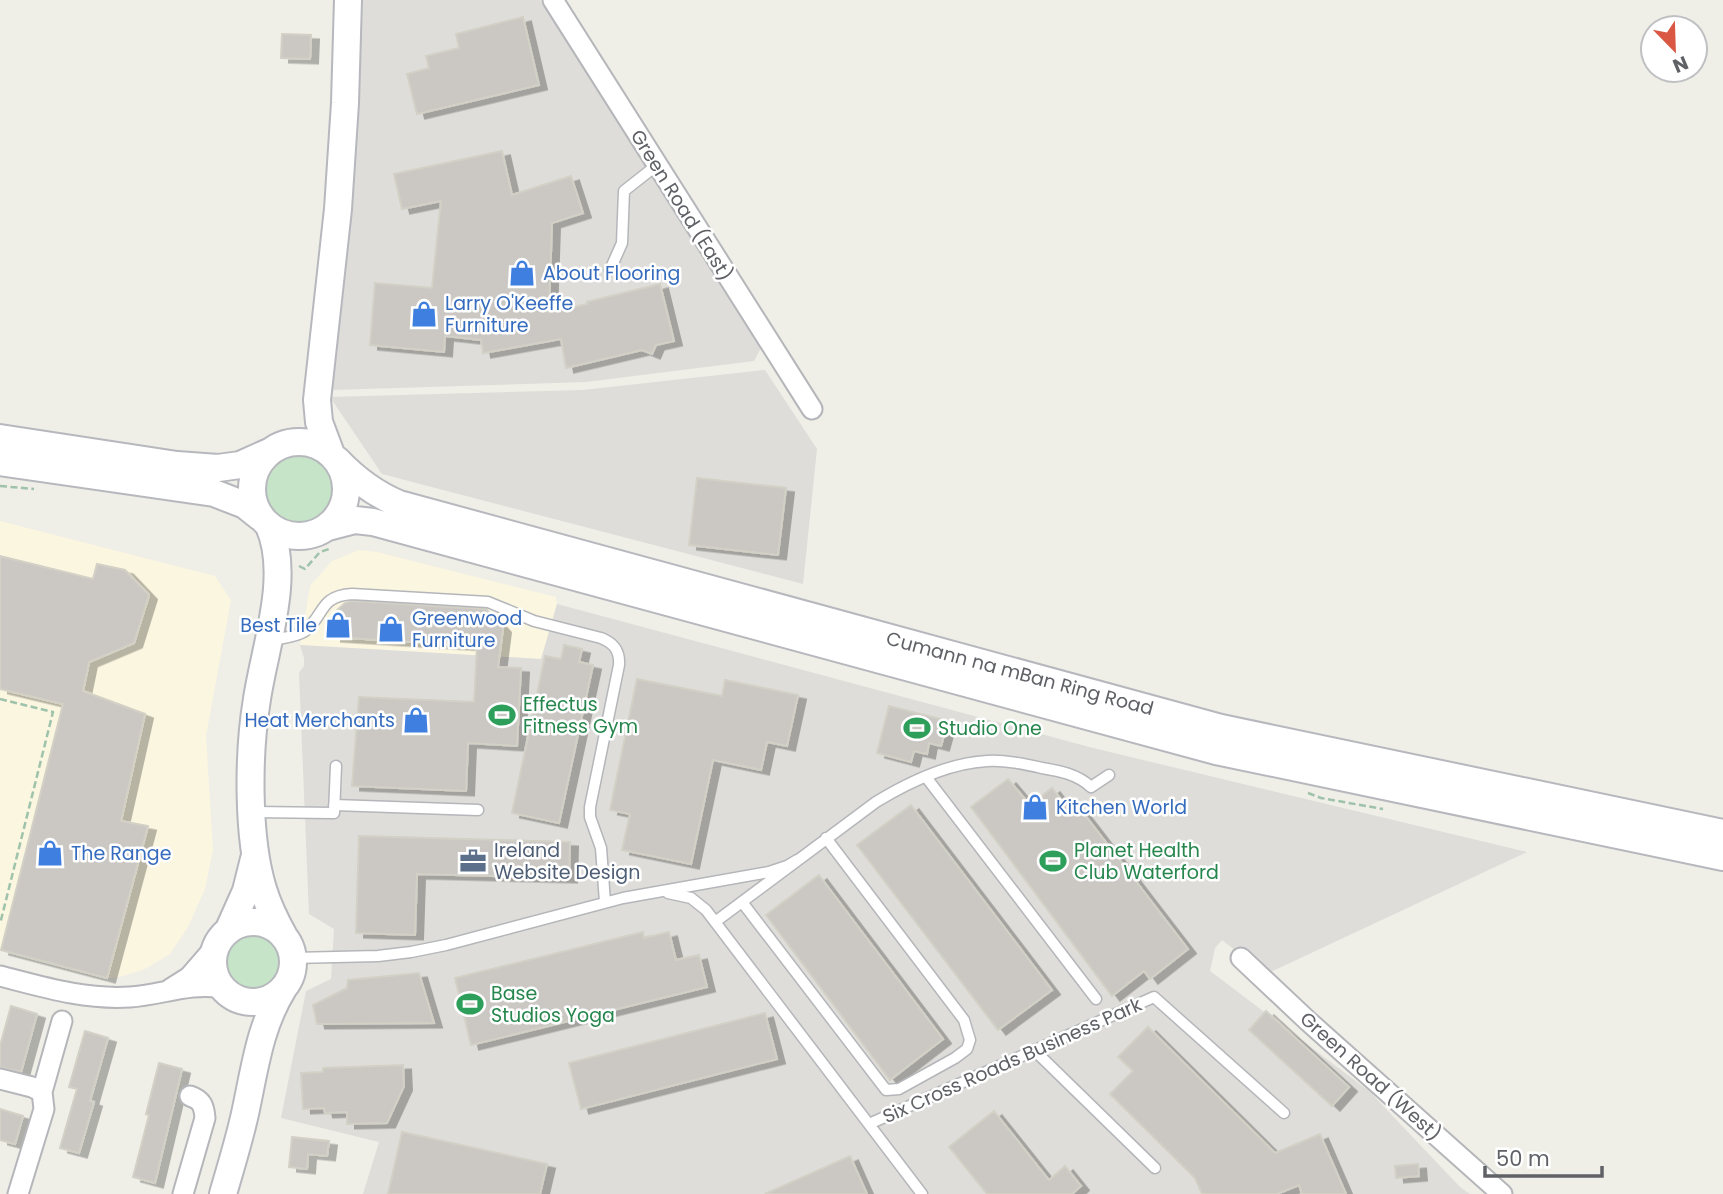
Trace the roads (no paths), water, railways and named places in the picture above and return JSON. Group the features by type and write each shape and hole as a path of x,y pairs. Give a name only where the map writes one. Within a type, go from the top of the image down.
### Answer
{"main road":[{"path":"279,576 296,551 339,515 347,491 344,475 319,422 317,389 338,209 348,0"},
{"path":"223,1194 246,1110 256,1055 270,1012 292,967 289,948 264,891 253,812 251,743 279,576 276,545 253,501 252,483 257,467 302,424 317,389"},
{"path":"0,438 177,465 218,468 240,465 291,442 308,443 334,457"},
{"name":"Cumann na mBan Ring Road","path":"334,457 362,483 383,497 399,503 1184,718 1283,742 1723,833"},
{"path":"0,462 214,493 245,505 290,536 321,531"},
{"name":"Cumann na mBan Ring Road","path":"321,531 355,520 373,522 1216,751 1723,857"},
{"path":"256,847 251,876 222,938 213,969 226,992 249,1019 256,1055"},
{"path":"222,938 240,924 253,922 276,929 289,948"},
{"path":"226,992 240,1000 260,1001 279,992 286,984"}],"street":[{"name":"Green Road (East)","path":"553,0 812,409"},
{"path":"162,992 189,976 222,938"},
{"name":"Green Road (West)","path":"1241,958 1502,1194"},
{"path":"0,976 105,998 132,997 194,987 226,992"},
{"path":"18,1194 44,1108 42,1092 62,1021"},
{"path":"0,1079 42,1092"},
{"path":"183,1194 205,1118 199,1099 190,1096"}],"lane":[{"path":"610,271 622,243 624,191 657,165"},
{"path":"268,641 305,631 326,602 352,593 488,602 534,621 611,643 619,655 619,665 590,812 600,843 605,902"},
{"name":"Six Cross Roads Business Park","path":"715,922 884,797 926,777 971,763 1003,761 1060,771 1079,778 1091,788 1109,775"},
{"path":"253,812 334,813 336,766"},
{"path":"926,777 1096,999"},
{"path":"334,805 478,810"},
{"path":"741,902 886,1090 899,1089 964,1052 970,1040 964,1020 827,838"},
{"name":"Six Cross Roads Business Park","path":"289,948 378,956 411,952 605,902 769,872 797,860"},
{"name":"Six Cross Roads Business Park","path":"640,895 660,892 686,896 701,904 922,1194"},
{"name":"Six Cross Roads Business Park","path":"869,1124 1154,997 1284,1113"},
{"path":"1034,1050 1155,1168"}],"place":[{"name":"About Flooring","path":"522,273"},
{"name":"Larry O'Keeffe Furniture","path":"424,314"},
{"name":"Best Tile","path":"338,625"},
{"name":"Greenwood Furniture","path":"391,629"},
{"name":"Effectus Fitness Gym","path":"502,715"},
{"name":"Heat Merchants","path":"416,720"},
{"name":"Studio One","path":"917,728"},
{"name":"Kitchen World","path":"1035,807"},
{"name":"The Range","path":"50,853"},
{"name":"Ireland Website Design","path":"473,861"},
{"name":"Planet Health Club Waterford","path":"1053,861"},
{"name":"Base Studios Yoga","path":"470,1004"}]}
